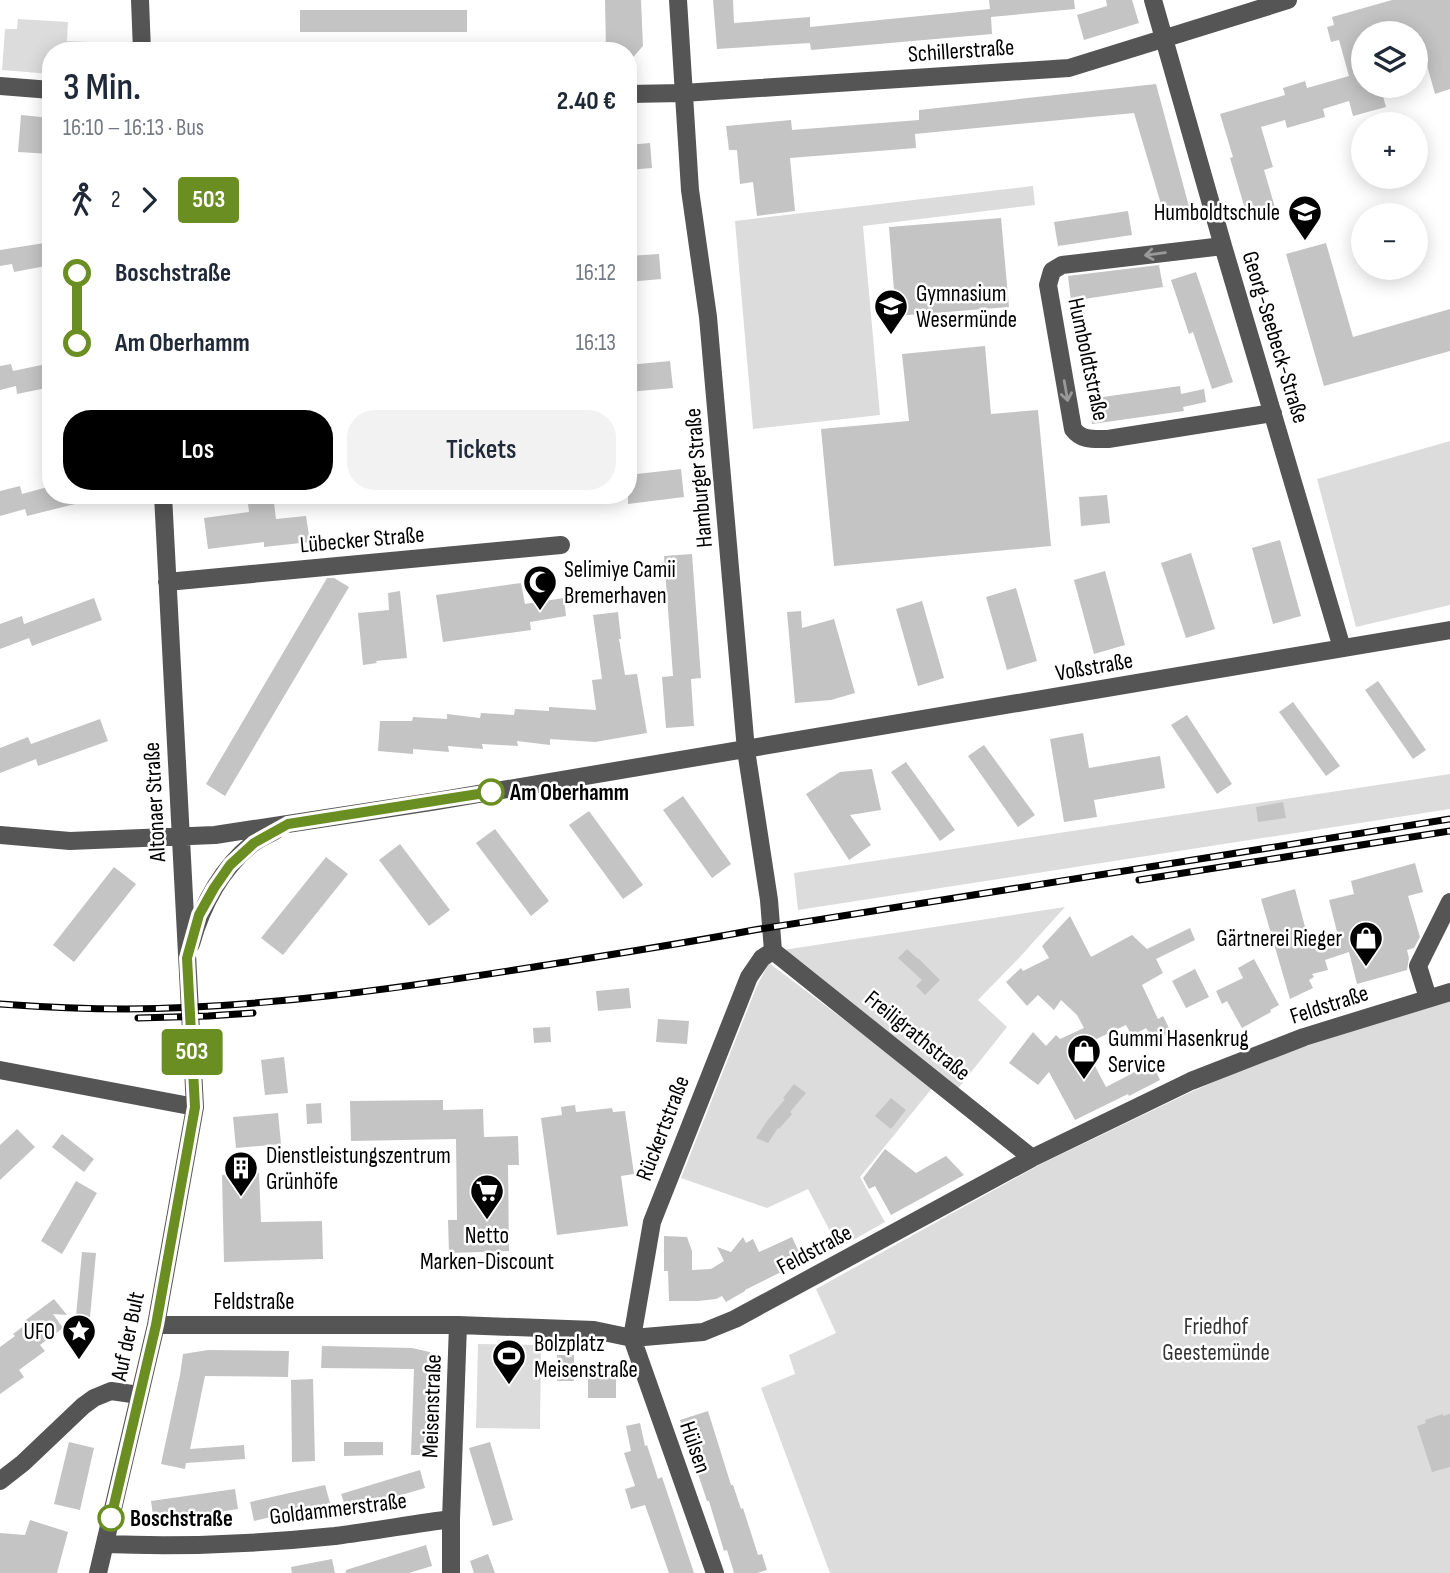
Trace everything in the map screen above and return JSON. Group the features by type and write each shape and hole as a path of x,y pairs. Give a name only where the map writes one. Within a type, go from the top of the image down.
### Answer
{"street":[{"path":"140,0 142,42"},
{"name":"Hamburger Straße","path":"678,0 690,190 710,340 746,750 778,955"},
{"name":"Georg-Seebeck-Straße","path":"1153,0 1342,648"},
{"name":"Schillerstraße","path":"637,94 1069,68 1288,0"},
{"path":"0,86 42,89"},
{"name":"Humboldtstraße","path":"1223,246 1062,265 1052,271 1048,285 1073,429 1086,438 1108,439 1273,412"},
{"name":"Altonaer Straße","path":"163,504 195,1107"},
{"name":"Lübecker Straße","path":"167,582 561,545"},
{"name":"Voßstraße","path":"746,750 1450,630"},
{"path":"0,835 71,841 215,835 429,803 746,750"},
{"path":"187,958 199,915 230,865 254,843 288,824"},
{"path":"1429,998 1418,966 1450,902"},
{"name":"Freiligrathstraße","path":"778,955 1032,1158"},
{"name":"Rückertstraße","path":"632,1338 656,1210 749,977 762,958 778,955"},
{"name":"Feldstraße","path":"156,1325 458,1325 594,1330 632,1338 703,1332 735,1319 1032,1158 1191,1081 1304,1037 1450,992"},
{"path":"0,1070 195,1107"},
{"name":"Auf der Bult","path":"97,1573 156,1325 195,1107"},
{"name":"Meisenstraße","path":"451,1573 458,1325"},
{"name":"Hülsen","path":"632,1338 715,1573"},
{"path":"0,1480 38,1450 94,1398 111,1391 139,1395"},
{"name":"Goldammerstraße","path":"105,1544 239,1544 336,1535 451,1519"}],"green space":[{"path":"18,19 68,22 67,41 88,42 42,42 42,73 2,70 5,29 17,29"},
{"path":"1033,186 1035,205 863,226 880,415 753,429 735,221"},
{"path":"1450,441 1450,605 1356,627 1317,479"},
{"path":"1450,774 1450,809 798,910 794,873"},
{"path":"1065,907 978,1000 1007,1027 956,1091 783,950"},
{"path":"769,963 933,1087 860,1177 885,1222 839,1248 808,1189 767,1208 681,1178 756,988"},
{"name":"Friedhof Geestemünde","path":"1450,1000 1450,1573 830,1573 761,1388 795,1374 789,1355 836,1333 816,1289 1041,1164 1193,1091 1301,1045"},
{"name":"Bolzplatz Meisenstraße","path":"478,1344 541,1345 540,1429 476,1428"}],"building":[{"path":"605,0 641,0 643,46 637,53 637,42 606,42"},
{"path":"713,0 733,0 734,23 810,17 810,27 990,9 989,0 1074,0 1075,9 991,17 992,34 811,50 810,43 717,49"},
{"path":"1106,0 1132,0 1139,23 1084,40 1077,15 1107,6"},
{"path":"1392,0 1450,0 1450,89 1435,94 1428,69 1428,21 1351,21 1351,98 1383,98 1386,107 1368,112 1352,112 1349,101 1323,109 1325,117 1287,128 1285,120 1261,127 1273,167 1264,170 1276,211 1248,219 1220,114 1285,95 1283,88 1305,81 1307,88 1349,76 1339,40 1331,42 1327,27 1334,25 1332,17"},
{"path":"300,10 467,10 467,32 300,32"},
{"path":"1156,84 1191,214 1166,221 1134,113 915,134 916,148 790,158 795,211 757,216 753,182 740,184 737,150 729,150 726,126 791,120 792,130 919,120 919,110"},
{"path":"21,115 42,117 42,153 18,152"},
{"path":"650,143 652,168 637,169 637,144"},
{"path":"1128,211 1132,235 1058,246 1054,222"},
{"path":"1001,218 1009,307 896,316 889,227"},
{"path":"42,243 42,267 14,272 12,264 0,266 0,250"},
{"path":"1326,243 1353,337 1450,309 1450,351 1324,386 1286,254"},
{"path":"659,254 661,279 637,281 637,255"},
{"path":"1159,265 1163,287 1071,301 1068,276"},
{"path":"1196,272 1233,382 1212,389 1193,332 1189,334 1171,280"},
{"path":"985,346 991,414 1038,410 1051,546 834,566 821,429 909,421 902,354"},
{"path":"670,361 673,388 637,391 637,364"},
{"path":"11,364 13,371 42,365 42,389 17,394 16,386 0,390 0,366"},
{"path":"1180,386 1181,394 1204,389 1206,402 1183,407 1184,411 1092,424 1089,399"},
{"path":"681,469 684,497 637,503 637,474"},
{"path":"20,486 22,494 42,488 42,504 75,504 27,516 25,509 0,516 0,491"},
{"path":"1107,495 1110,523 1081,526 1079,497"},
{"path":"248,504 274,504 276,519 306,516 310,542 264,547 264,542 208,549 204,518 249,512"},
{"path":"1280,540 1301,616 1273,624 1252,548"},
{"path":"1191,553 1215,629 1186,638 1161,563"},
{"path":"692,554 701,678 691,679 694,726 666,728 662,677 673,676 664,556"},
{"path":"1105,571 1125,645 1094,654 1074,580"},
{"path":"327,578 334,578 349,587 225,796 206,784"},
{"path":"521,583 525,604 564,598 566,616 530,622 531,630 443,642 436,595"},
{"path":"1016,588 1037,661 1007,670 986,597"},
{"path":"400,591 407,658 363,665 358,613 389,610 388,593"},
{"path":"94,598 102,620 32,646 29,638 0,649 0,624 22,616 24,624"},
{"path":"922,601 944,678 918,686 896,609"},
{"path":"801,611 802,628 834,619 855,693 831,700 795,703 787,612"},
{"path":"618,612 625,675 637,674 647,733 595,742 550,739 550,745 517,741 518,746 482,744 483,749 448,746 449,752 413,749 413,754 378,751 380,721 412,721 413,717 447,719 447,714 480,718 481,713 514,715 515,709 549,711 549,707 596,710 592,680 602,679 593,615"},
{"path":"1378,681 1426,750 1413,759 1365,690"},
{"path":"1293,702 1340,766 1326,776 1279,712"},
{"path":"1187,715 1232,784 1217,794 1171,725"},
{"path":"100,719 108,741 38,766 36,759 0,773 0,748 28,737 31,744"},
{"path":"1083,733 1089,768 1160,756 1165,788 1094,800 1097,817 1064,822 1050,739"},
{"path":"984,745 1035,815 1018,827 968,756"},
{"path":"906,762 955,830 940,841 891,772"},
{"path":"872,769 881,810 850,815 871,845 849,860 806,794 840,772"},
{"path":"683,796 731,864 712,878 663,810"},
{"path":"1283,802 1286,818 1258,822 1256,807"},
{"path":"589,811 643,885 623,899 569,825"},
{"path":"495,829 549,901 531,916 476,843"},
{"path":"400,844 450,910 429,926 379,860"},
{"path":"326,857 348,874 283,955 261,938"},
{"path":"1415,863 1423,892 1408,896 1420,937 1414,948 1407,950 1407,970 1357,984 1349,952 1325,960 1328,970 1312,974 1314,977 1309,980 1313,988 1290,999 1261,899 1295,889 1308,938 1337,932 1329,900 1354,894 1351,881"},
{"path":"114,867 136,884 74,962 53,945"},
{"path":"1070,916 1091,957 1132,935 1147,949 1190,928 1195,940 1156,959 1163,973 1142,985 1158,1019 1163,1016 1171,1032 1154,1041 1146,1028 1132,1036 1126,1025 1084,1045 1106,1087 1152,1063 1160,1080 1075,1120 1049,1072 1038,1085 1009,1063 1033,1032 1046,1046 1056,1035 1060,1039 1084,1028 1077,1015 1061,1000 1054,1010 1038,995 1027,1006 1006,982 1021,968 1023,971 1049,958 1042,946"},
{"path":"907,949 940,980 925,995 916,986 922,980 898,958"},
{"path":"1254,959 1279,1005 1242,1028 1227,1001 1222,1004 1216,991 1243,978 1238,968"},
{"path":"1195,969 1209,997 1186,1008 1172,981"},
{"path":"629,988 631,1008 598,1011 596,991"},
{"path":"658,1019 689,1021 687,1044 656,1042"},
{"path":"550,1027 551,1042 534,1043 533,1028"},
{"path":"284,1057 288,1093 265,1095 261,1060"},
{"path":"794,1084 806,1093 790,1112 792,1114 768,1143 756,1138 785,1099 783,1098"},
{"path":"891,1098 906,1110 891,1129 875,1116"},
{"path":"443,1100 443,1110 483,1109 484,1137 518,1136 519,1165 508,1165 509,1251 449,1253 448,1220 457,1220 456,1139 351,1141 350,1101"},
{"path":"321,1103 322,1123 307,1124 306,1104"},
{"path":"575,1105 576,1112 612,1108 613,1112 625,1111 634,1174 621,1176 628,1226 557,1235 541,1118 562,1115 561,1107"},
{"path":"278,1113 281,1144 236,1148 233,1117"},
{"path":"17,1129 35,1147 0,1180 0,1145"},
{"path":"62,1134 94,1159 84,1172 52,1147"},
{"path":"885,1149 916,1173 946,1156 964,1175 891,1215 875,1186 869,1189 863,1178"},
{"name":"Dienstleistungszentrum Grünhöfe","path":"259,1173 261,1222 322,1221 323,1259 224,1262 222,1175"},
{"path":"76,1181 97,1193 62,1254 41,1241"},
{"path":"664,1236 687,1237 692,1251 692,1270 711,1269 724,1261 717,1247 731,1252 743,1237 746,1243 753,1239 759,1252 792,1237 803,1261 726,1302 722,1296 698,1301 669,1301 668,1271 664,1271"},
{"path":"82,1252 96,1253 90,1317 76,1316"},
{"path":"54,1299 67,1315 53,1314 63,1328 40,1345 45,1351 19,1370 24,1377 0,1394 0,1347 15,1336 13,1334 25,1325 23,1322"},
{"path":"322,1346 412,1348 430,1352 429,1379 434,1379 431,1455 411,1455 414,1369 321,1368"},
{"path":"208,1350 289,1351 288,1377 205,1376 190,1449 244,1445 245,1459 186,1463 185,1469 161,1464 183,1354"},
{"path":"557,1355 574,1355 574,1381 557,1381"},
{"path":"588,1377 616,1377 616,1398 588,1398"},
{"path":"313,1379 315,1461 292,1462 291,1380"},
{"path":"708,1411 731,1485 741,1509 743,1508 758,1555 762,1554 767,1570 734,1573 727,1550 724,1551 680,1420"},
{"path":"1443,1414 1450,1414 1450,1467 1432,1472 1417,1426"},
{"path":"640,1423 645,1446 647,1445 658,1479 662,1477 694,1573 669,1573 645,1505 631,1509 625,1489 635,1486 624,1453 631,1451 626,1426"},
{"path":"69,1442 94,1448 80,1510 54,1504"},
{"path":"344,1442 383,1442 383,1455 344,1456"},
{"path":"490,1442 513,1520 493,1526 469,1448"},
{"path":"420,1470 425,1488 347,1511 341,1494"},
{"path":"325,1485 330,1503 254,1521 250,1502"},
{"path":"235,1489 238,1509 154,1522 151,1501"},
{"path":"30,1520 68,1532 57,1573 0,1573 0,1533 25,1535"},
{"path":"426,1545 432,1566 409,1573 346,1573 346,1570"},
{"path":"488,1554 495,1573 474,1573 470,1561"},
{"path":"332,1559 335,1573 292,1573 291,1567"}],"railway":[{"path":"0,1004 95,1009 178,1008 281,1001 382,989 534,967 1450,819"},
{"path":"1139,880 1450,831"},
{"path":"138,1018 253,1013"}],"bus line":[{"name":"503","path":"111,1518 156,1325 195,1107 187,958 199,915 230,865 254,843 288,824 491,792"}],"place":[{"name":"Humboldtschule","path":"1305,242"},
{"name":"Gymnasium Wesermünde","path":"891,336"},
{"name":"Selimiye Camii Bremerhaven","path":"540,612"},
{"name":"Am Oberhamm","path":"491,792"},
{"name":"Gärtnerei Rieger","path":"1366,968"},
{"name":"Gummi Hasenkrug Service","path":"1084,1081"},
{"name":"Dienstleistungszentrum Grünhöfe","path":"241,1198"},
{"name":"Netto Marken-Discount","path":"487,1221"},
{"name":"UFO","path":"79,1361"},
{"name":"Bolzplatz Meisenstraße","path":"509,1386"},
{"name":"Boschstraße","path":"111,1518"}]}
